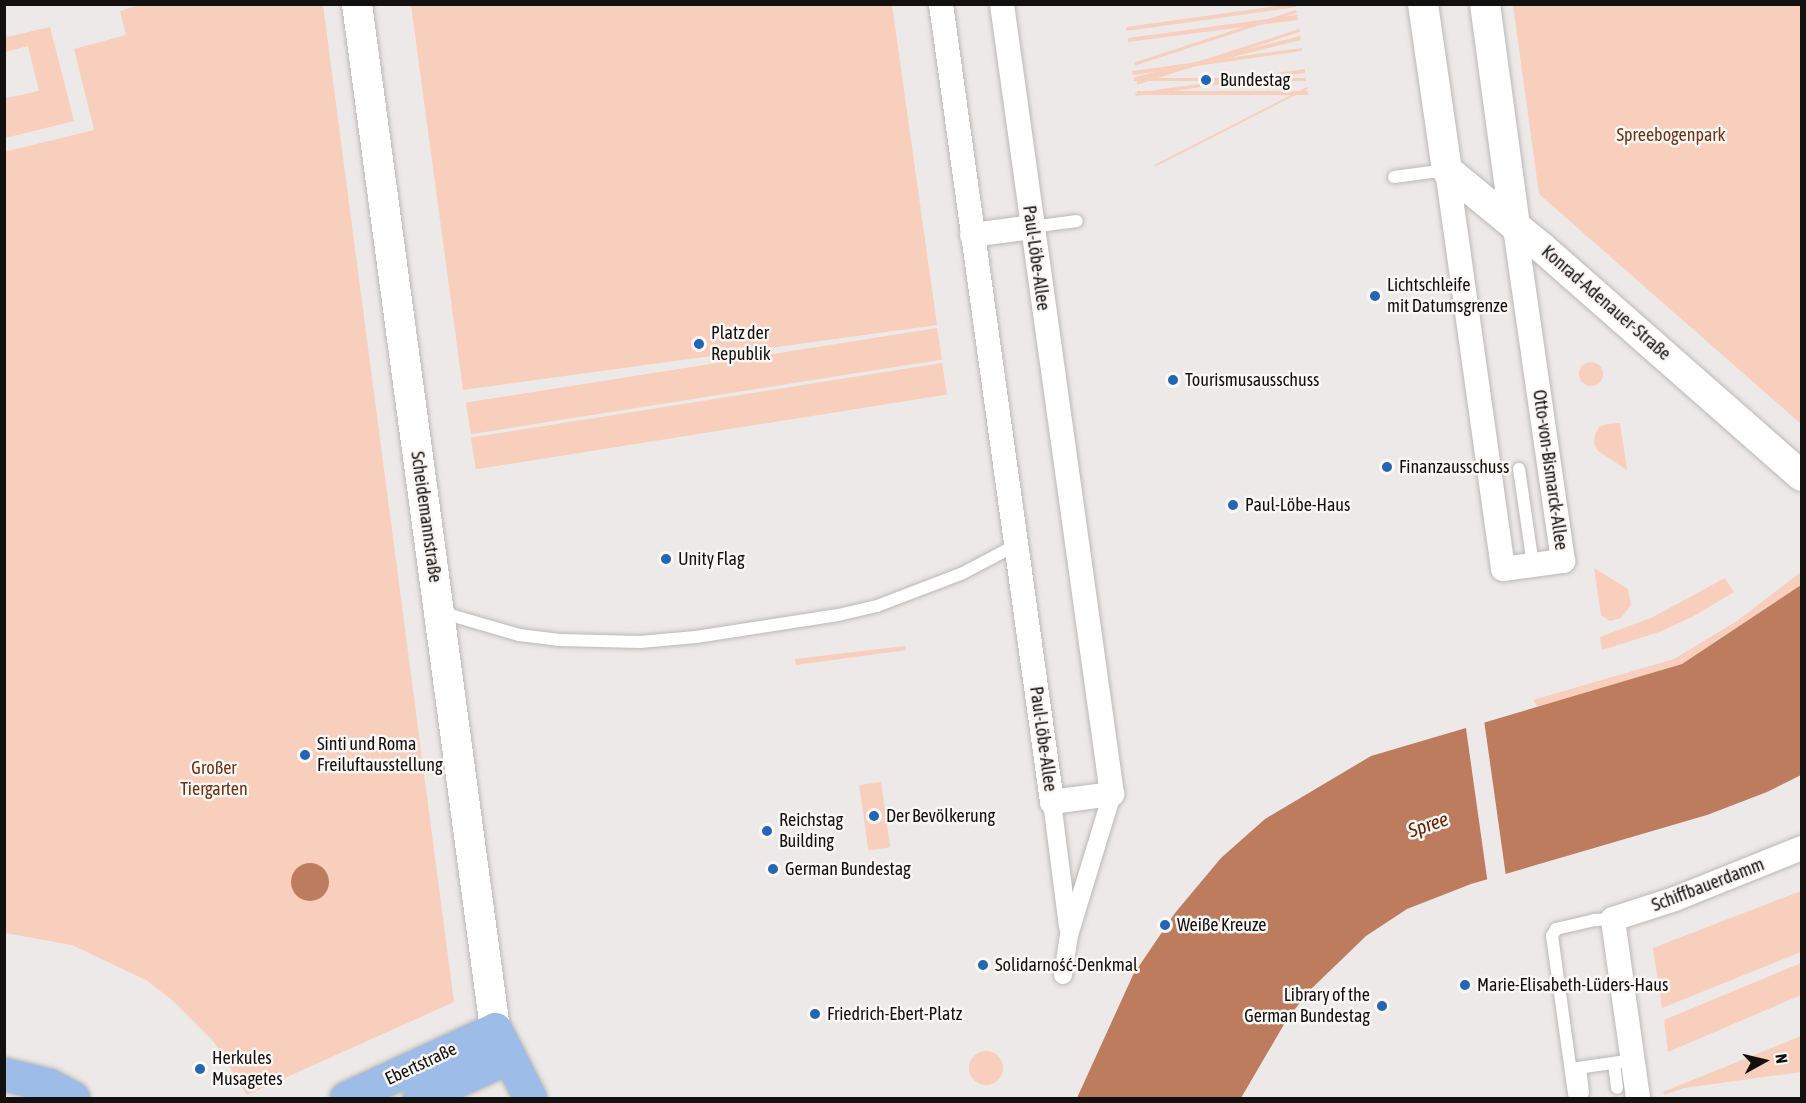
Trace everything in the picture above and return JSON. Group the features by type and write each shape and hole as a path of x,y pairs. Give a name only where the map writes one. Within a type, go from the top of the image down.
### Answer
{"main road":[{"name":"Ebertstraße","path":"346,1098 501,1043"},
{"name":"Ebertstraße","path":"419,1098 501,1043"},
{"path":"501,1043 530,1098"},
{"path":"4,1074 49,1085 73,1098"}],"street":[{"name":"Scheidemannstraße","path":"357,4 439,612 501,1043"},
{"name":"Paul-Löbe-Allee","path":"941,4 1052,802 1112,794 1002,4"},
{"name":"Otto-von-Bismarck-Allee","path":"1423,4 1503,569 1563,561 1485,4"},
{"name":"Konrad-Adenauer-Straße","path":"1447,170 1515,226 1802,476"},
{"path":"972,235 1032,227"},
{"path":"1063,975 1069,935 1112,794"},
{"path":"1052,802 1069,935"},
{"name":"Schiffbauerdamm","path":"1613,919 1675,899 1802,848"},
{"path":"1613,919 1623,1061 1628,1093"}],"lane":[{"path":"1394,177 1447,170"},
{"path":"1032,227 1077,221"},
{"path":"1519,469 1533,565"},
{"path":"439,612 519,635 560,640 640,642 696,637 838,615 877,606 963,573 1016,545"},
{"path":"1579,1094 1552,936 1556,929 1594,920 1613,919"},
{"path":"1575,1069 1623,1061"}],"green space":[{"name":"Großer Tiergarten","path":"141,4 323,5 454,1002 247,1095 214,1042 172,1000 146,980 72,945 5,933 4,152 94,130 74,49 126,35 120,11"},
{"path":"1291,4 1296,7 1126,31 1126,27"},
{"path":"411,5 892,5 937,325 463,390"},
{"name":"Spreebogenpark","path":"1513,5 1801,5 1801,424 1539,194"},
{"path":"1296,10 1297,13 1135,65 1134,63"},
{"path":"1297,15 1298,20 1128,42 1128,38"},
{"path":"50,27 74,121 5,138 5,93 6,98 39,91 28,46 5,52 5,30 7,37"},
{"path":"1299,29 1300,32 1137,85 1136,82"},
{"path":"1300,36 1301,40 1135,81 1134,77"},
{"path":"1302,48 1302,51 1133,75 1132,71"},
{"path":"1305,69 1305,73 1136,96 1135,93"},
{"path":"1134,78 1306,78 1306,81 1134,81"},
{"path":"1307,87 1308,89 1156,166 1155,165"},
{"path":"1137,91 1308,91 1308,95 1137,95"},
{"path":"937,328 942,360 471,434 466,403"},
{"path":"1591,362 1600,365 1603,374 1600,383 1591,386 1582,383 1579,374 1582,365"},
{"path":"942,363 947,395 476,469 471,438"},
{"path":"1620,423 1627,470 1598,451 1594,443 1599,427"},
{"path":"1594,568 1628,589 1631,605 1621,618 1610,621 1601,615"},
{"path":"1801,572 1801,585 1682,664 1538,707 1533,700 1674,659 1737,621"},
{"path":"1725,578 1734,592 1692,617 1659,632 1602,650 1600,637 1653,617"},
{"path":"905,646 906,650 796,665 795,659"},
{"path":"881,782 890,847 868,850 859,785"},
{"path":"1801,891 1801,952 1662,1008 1653,948"},
{"path":"1801,963 1801,995 1668,1052 1664,1020"},
{"path":"1801,1036 1801,1072 1684,1088 1664,1095 1663,1092"},
{"path":"986,1051 998,1056 1003,1068 998,1080 986,1085 974,1080 969,1068 974,1056"}],"water":[{"name":"Spree","path":"1801,585 1801,775 1767,792 1707,815 1471,884 1407,909 1366,936 1308,992 1286,1021 1241,1098 1077,1098 1133,975 1175,913 1221,858 1265,819 1371,756 1682,664"},
{"path":"310,863 324,868 329,882 324,896 310,901 296,896 291,882 296,868"}],"pier":[{"path":"1484,720 1506,877 1487,880 1465,723"}],"place":[{"name":"Bundestag","path":"1206,80"},
{"name":"Lichtschleife mit Datumsgrenze","path":"1375,296"},
{"name":"Platz der Republik","path":"699,344"},
{"name":"Tourismusausschuss","path":"1173,380"},
{"name":"Finanzausschuss","path":"1387,467"},
{"name":"Paul-Löbe-Haus","path":"1233,505"},
{"name":"Unity Flag","path":"666,559"},
{"name":"Sinti und Roma Freiluftausstellung","path":"305,755"},
{"name":"Der Bevölkerung","path":"874,816"},
{"name":"Reichstag Building","path":"767,831"},
{"name":"German Bundestag","path":"773,869"},
{"name":"Weiße Kreuze","path":"1165,925"},
{"name":"Solidarność-Denkmal","path":"983,965"},
{"name":"Marie-Elisabeth-Lüders-Haus","path":"1465,985"},
{"name":"Library of the German Bundestag","path":"1382,1006"},
{"name":"Friedrich-Ebert-Platz","path":"815,1014"},
{"name":"Herkules Musagetes","path":"200,1069"}]}
